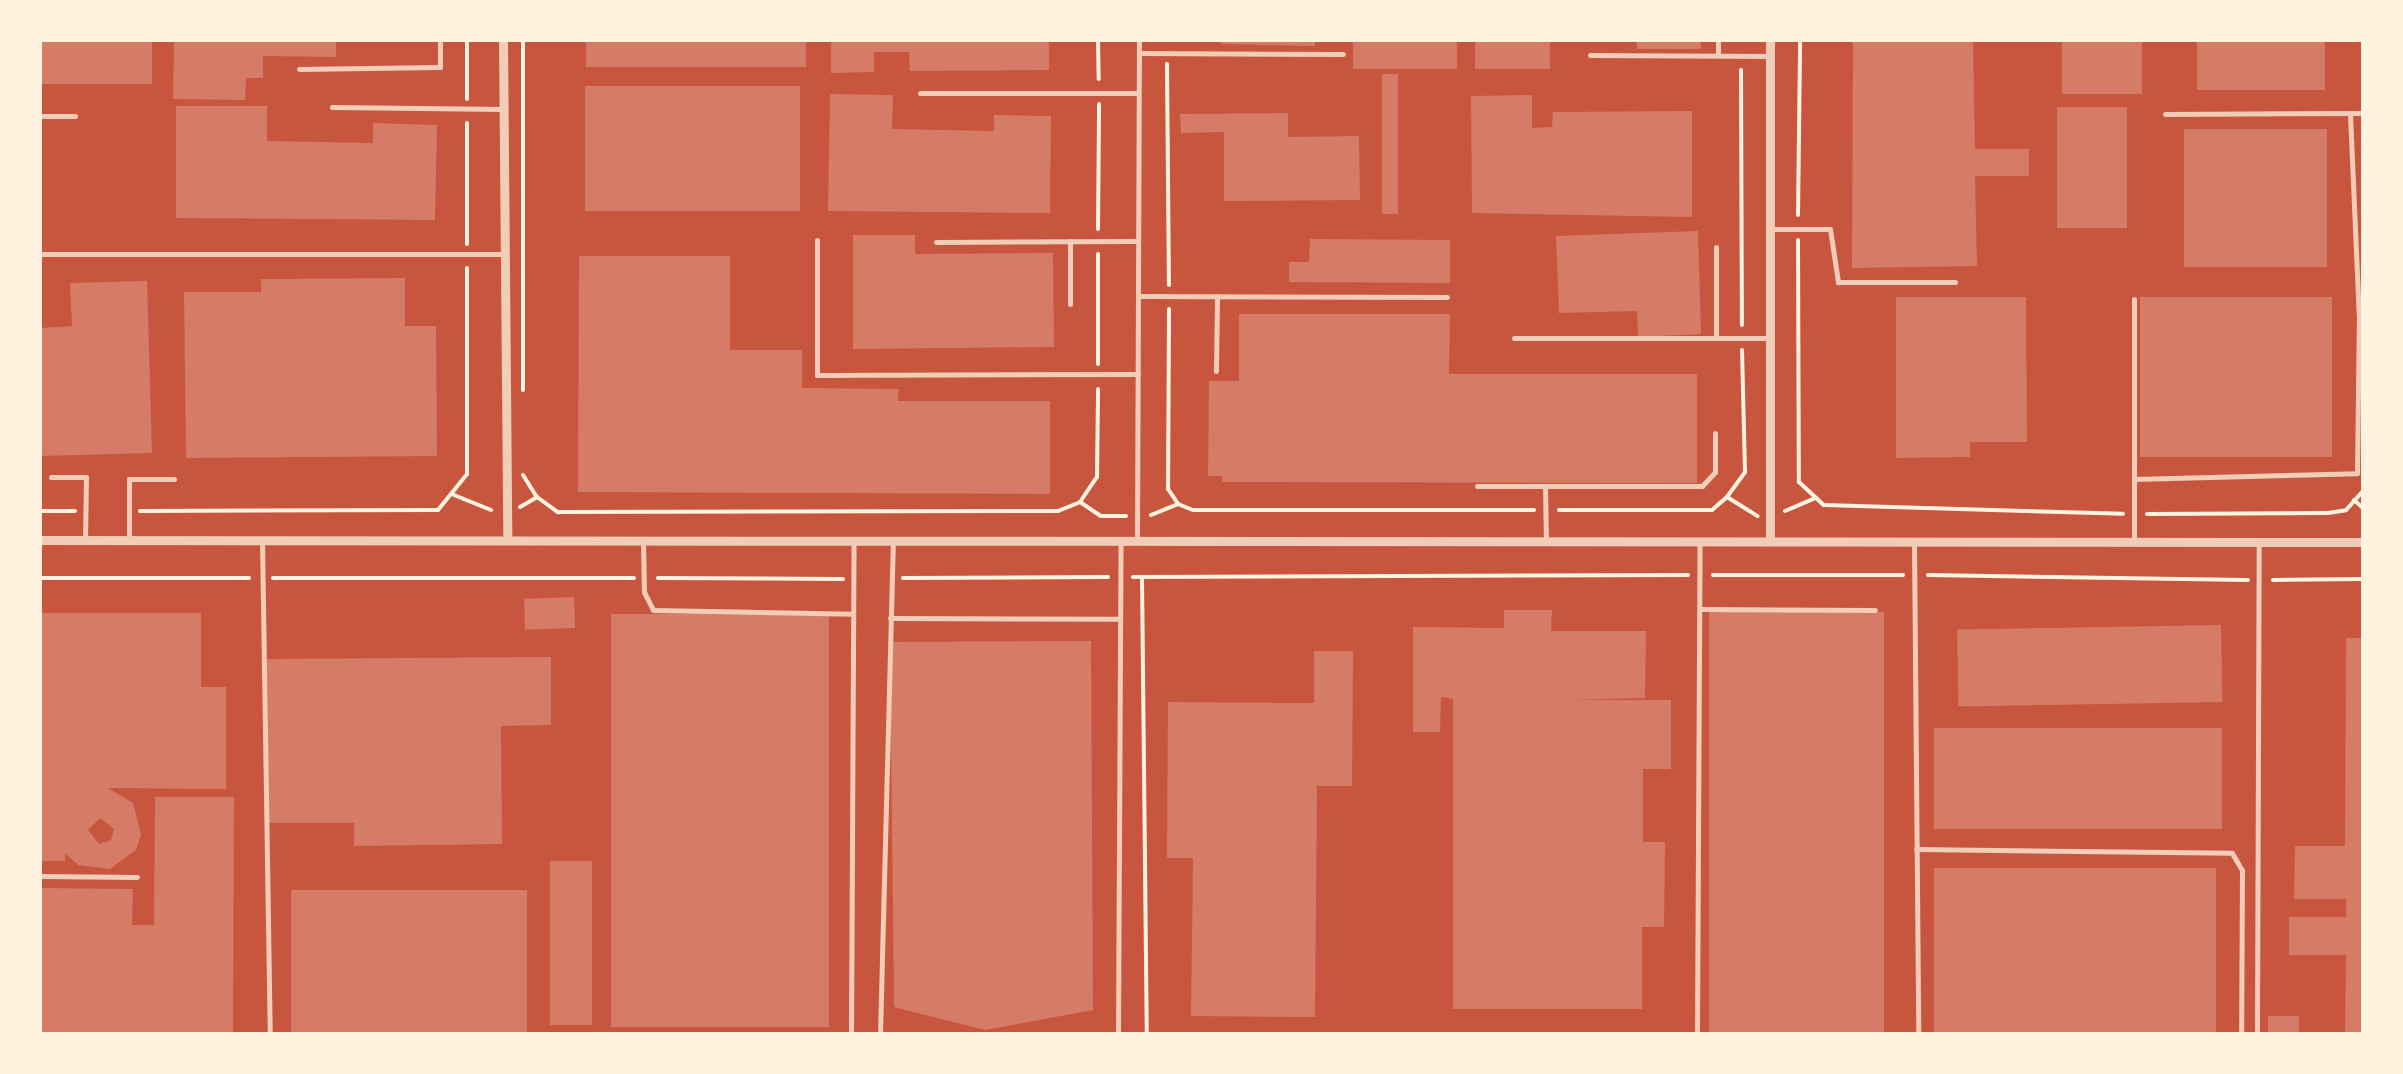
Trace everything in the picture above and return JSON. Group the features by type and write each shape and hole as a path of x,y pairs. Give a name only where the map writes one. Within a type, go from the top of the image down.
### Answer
{"street":[{"path":"503,40 507,537"},
{"path":"1770,40 1770,541"},
{"path":"40,540 507,537 854,542 2363,542"}],"lane":[{"path":"300,69 440,67 440,40"},
{"path":"1137,542 1139,40"},
{"path":"1718,40 1718,55"},
{"path":"1139,53 1343,54"},
{"path":"1590,55 1770,56"},
{"path":"920,94 1138,93"},
{"path":"332,108 502,109"},
{"path":"2134,479 2357,473 2360,320 2350,113"},
{"path":"2165,114 2363,113"},
{"path":"40,116 75,116"},
{"path":"1772,229 1832,232 1838,282 1955,282"},
{"path":"816,240 816,375 1138,374"},
{"path":"1070,241 1070,304"},
{"path":"936,242 1138,241"},
{"path":"1716,247 1716,338"},
{"path":"40,254 502,254"},
{"path":"1138,296 1447,297"},
{"path":"1216,371 1217,296"},
{"path":"2134,299 2134,541"},
{"path":"1514,338 1771,338"},
{"path":"1477,486 1706,485 1715,472 1714,433"},
{"path":"51,476 86,477 85,540"},
{"path":"129,540 129,479 174,479"},
{"path":"1546,486 1546,542"},
{"path":"262,540 270,1033"},
{"path":"643,541 642,578 653,610 853,614"},
{"path":"1914,541 1918,1034"},
{"path":"2257,1034 2259,541"},
{"path":"851,1034 854,542"},
{"path":"880,1034 893,542"},
{"path":"1118,1034 1121,542"},
{"path":"1697,1034 1700,542"},
{"path":"1700,609 1875,610"},
{"path":"890,618 1120,619"},
{"path":"1916,849 2232,853 2242,870 2241,1034"},
{"path":"40,876 137,877"}],"path":[{"path":"129,511 438,510 466,474 467,40"},
{"path":"522,392 523,40"},
{"path":"521,464 537,497 558,512 1058,511 1080,502 1098,476 1098,40"},
{"path":"1800,40 1799,482 1824,506 2134,514 2328,513 2354,500 2363,490"},
{"path":"1167,52 1168,489 1178,504 1193,510 1712,510 1745,472 1741,54"},
{"path":"2354,500 2363,508"},
{"path":"40,511 85,511"},
{"path":"892,579 1700,574 2363,580"},
{"path":"1142,577 1147,1034"},
{"path":"40,578 854,578"}],"building":[{"path":"40,40 152,40 152,84 40,84"},
{"path":"174,40 336,40 336,57 263,56 263,78 246,78 245,100 173,99"},
{"path":"586,40 806,40 806,67 586,67"},
{"path":"831,40 1049,40 1049,70 910,71 909,52 874,52 874,72 831,73"},
{"path":"1221,40 1315,40 1315,46 1221,44"},
{"path":"1353,40 1457,40 1457,69 1353,69"},
{"path":"1475,40 1550,40 1550,69 1475,69"},
{"path":"1637,40 1701,40 1701,49 1637,49"},
{"path":"1853,40 1973,40 1975,149 2029,149 2029,176 1975,176 1977,266 1852,268"},
{"path":"2062,40 2142,40 2142,94 2062,94"},
{"path":"2197,40 2325,40 2325,90 2197,90"},
{"path":"1382,74 1398,74 1398,214 1382,214"},
{"path":"585,86 800,86 800,211 585,211"},
{"path":"830,94 893,95 892,129 994,131 994,115 1051,116 1050,213 828,211"},
{"path":"1532,95 1532,128 1552,127 1553,112 1692,111 1692,217 1472,213 1471,96"},
{"path":"176,106 267,106 267,141 373,143 373,123 437,125 435,220 176,218"},
{"path":"2057,107 2127,107 2127,228 2057,228"},
{"path":"1288,113 1288,137 1359,136 1360,200 1224,201 1224,132 1181,133 1180,114"},
{"path":"2184,129 2327,129 2327,267 2184,267"},
{"path":"1698,231 1701,334 1638,337 1637,311 1559,313 1556,236"},
{"path":"853,235 915,235 915,254 1053,253 1054,347 853,349"},
{"path":"1310,239 1450,240 1450,283 1289,282 1289,262 1309,262"},
{"path":"579,256 730,256 730,350 802,350 802,388 899,389 898,401 1050,401 1050,494 578,492"},
{"path":"405,278 405,326 436,326 437,456 186,458 184,292 261,292 261,279"},
{"path":"147,281 152,453 40,456 40,328 72,326 70,283"},
{"path":"1896,297 2026,297 2027,442 1970,442 1970,457 1896,458"},
{"path":"2140,297 2332,297 2332,457 2140,457"},
{"path":"1239,314 1450,314 1449,374 1697,374 1697,483 1222,482 1222,476 1208,476 1209,381 1239,381"},
{"path":"574,597 575,628 525,630 524,599"},
{"path":"1504,610 1552,610 1551,631 1646,631 1645,698 1567,700 1671,700 1671,769 1643,769 1643,842 1665,842 1664,927 1642,927 1642,1009 1453,1009 1453,699 1441,697 1440,732 1413,732 1413,627 1504,628"},
{"path":"1709,612 1884,612 1884,1034 1709,1034"},
{"path":"40,613 201,613 201,687 226,687 226,789 108,788 133,803 141,835 136,850 110,869 78,865 65,853 65,861 40,861","holes":["100,818 114,829 111,840 99,844 88,830"]},
{"path":"611,614 829,614 829,1027 611,1027"},
{"path":"2221,625 2222,702 1958,707 1957,630"},
{"path":"2346,638 2363,638 2363,1034 2345,1034 2346,955 2289,955 2289,917 2346,917 2346,899 2294,899 2295,846 2345,846"},
{"path":"1091,641 1093,1010 985,1030 894,1007 890,642"},
{"path":"1314,651 1353,651 1352,786 1317,786 1315,1017 1191,1016 1193,858 1167,858 1168,702 1314,703"},
{"path":"551,657 551,725 501,726 502,844 354,846 354,823 268,823 267,659"},
{"path":"1934,728 2222,728 2222,829 1934,829"},
{"path":"155,797 234,797 233,1034 40,1034 40,888 133,889 132,925 154,925"},
{"path":"550,861 592,861 592,1025 550,1025"},
{"path":"1934,868 2216,868 2216,1034 1934,1034"},
{"path":"291,890 527,890 527,1034 291,1034"},
{"path":"2268,1016 2299,1016 2299,1034 2268,1034"}]}
